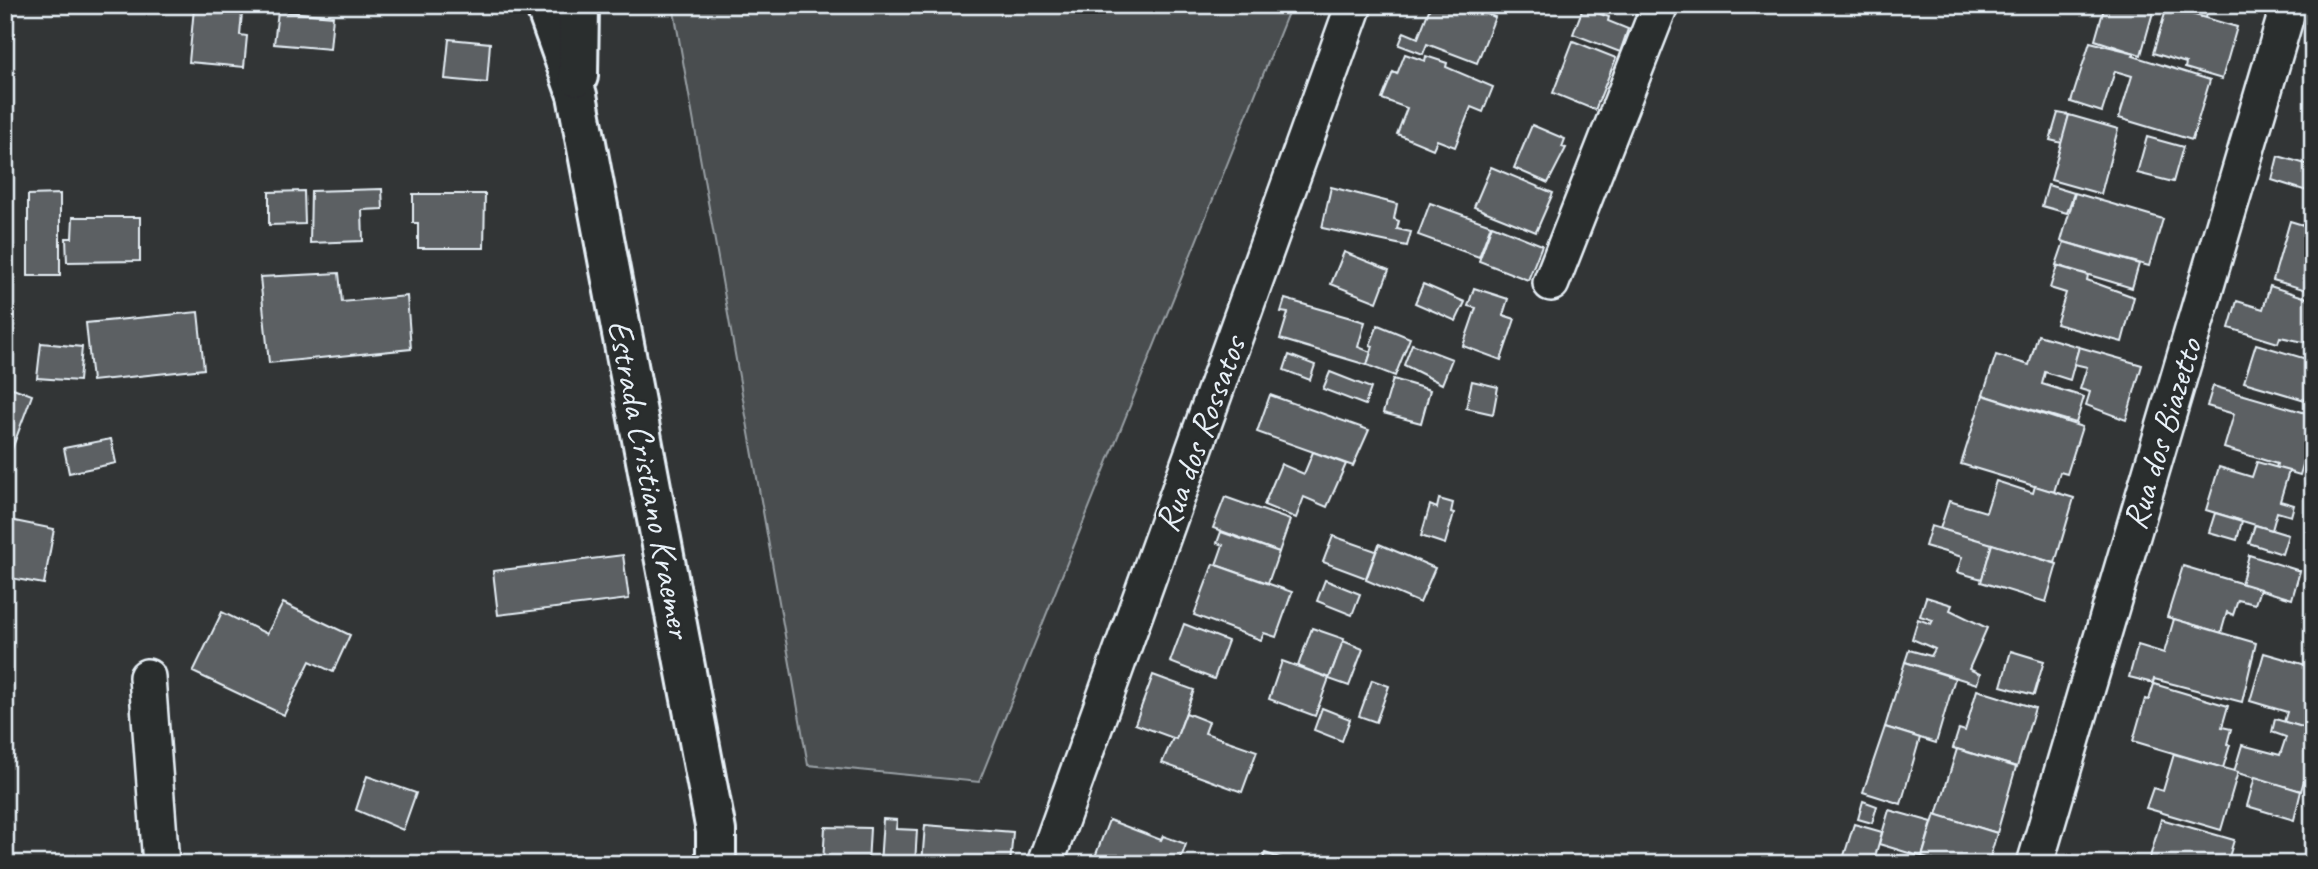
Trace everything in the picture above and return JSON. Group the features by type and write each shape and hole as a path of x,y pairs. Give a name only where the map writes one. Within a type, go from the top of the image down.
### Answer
{"main road":[{"name":"Estrada Cristiano Kraemer","path":"545,5 577,95 716,831 716,864"},
{"name":"Estrada Cristiano Kraemer","path":"577,95 579,5"}],"street":[{"name":"Rua dos Rossatos","path":"1045,864 1354,5"},
{"path":"1551,283 1660,5"},
{"name":"Rua dos Biazetto","path":"2035,864 2289,5"},
{"path":"147,677 160,864"}],"shaded area":[{"path":"673,5 1291,5 979,782 808,765"}],"building":[{"path":"1431,5 1464,5 1495,17 1477,63 1427,44 1423,54 1399,45 1404,32 1418,38"},
{"path":"2105,5 2155,5 2141,55 2095,40"},
{"path":"2178,5 2209,5 2206,18 2177,10"},
{"path":"2167,7 2237,27 2222,79 2185,68 2186,63 2153,53"},
{"path":"194,8 242,13 240,35 247,36 244,67 189,62"},
{"path":"1583,8 1609,17 1608,21 1628,29 1620,52 1573,34"},
{"path":"278,11 333,16 330,49 274,44"},
{"path":"449,39 490,43 487,83 445,79"},
{"path":"1573,41 1616,58 1595,110 1553,93"},
{"path":"2090,42 2135,53 2133,56 2210,80 2192,140 2119,118 2132,76 2115,71 2102,112 2071,102"},
{"path":"1405,54 1425,61 1426,56 1447,63 1446,67 1493,87 1483,112 1471,107 1455,147 1437,140 1433,149 1397,134 1407,108 1382,99 1393,72 1397,74"},
{"path":"2058,113 2069,115 2062,143 2050,140"},
{"path":"2069,115 2118,129 2101,194 2051,180"},
{"path":"1532,125 1565,139 1562,147 1566,148 1548,183 1514,168"},
{"path":"2147,137 2183,147 2173,182 2137,173"},
{"path":"2278,156 2313,166 2313,193 2272,180"},
{"path":"1491,167 1553,193 1536,232 1474,207"},
{"path":"2048,185 2074,193 2067,213 2042,206"},
{"path":"1331,187 1397,204 1394,219 1399,221 1397,229 1411,232 1407,246 1322,228"},
{"path":"382,189 383,209 362,210 363,241 310,243 311,191"},
{"path":"304,191 305,224 269,225 269,192"},
{"path":"2075,193 2163,219 2149,266 2061,241"},
{"path":"60,194 60,276 28,276 28,195"},
{"path":"413,194 485,194 484,248 418,248 418,223 413,223"},
{"path":"1430,203 1491,225 1479,257 1418,235"},
{"path":"73,217 140,217 140,261 67,262 66,238 72,238"},
{"path":"2290,221 2313,228 2313,292 2273,280"},
{"path":"1492,225 1542,245 1528,280 1479,261"},
{"path":"2064,242 2139,264 2132,288 2056,265"},
{"path":"1344,252 1389,270 1377,302 1331,284"},
{"path":"2057,266 2088,275 2087,280 2134,297 2122,342 2056,324 2066,293 2050,288"},
{"path":"339,273 342,302 407,296 411,349 269,363 260,277"},
{"path":"1423,284 1465,302 1456,321 1415,303"},
{"path":"2270,286 2313,300 2313,344 2280,337 2278,343 2229,328 2237,301 2263,309"},
{"path":"1474,288 1508,299 1503,315 1515,319 1501,360 1463,346 1476,308 1468,306"},
{"path":"1285,299 1365,322 1358,347 1371,352 1367,365 1280,339 1288,313 1281,312"},
{"path":"198,312 204,369 92,381 86,323"},
{"path":"1378,325 1410,338 1395,376 1367,365 1373,346 1370,345"},
{"path":"2038,335 2079,347 2070,380 2045,372 2042,384 2084,397 2076,423 1983,395 1996,355 2029,365"},
{"path":"41,343 82,347 79,381 37,378"},
{"path":"1412,344 1452,359 1442,384 1404,365"},
{"path":"2256,344 2313,361 2313,376 2305,400 2244,382"},
{"path":"2079,347 2142,365 2126,420 2086,405 2090,392 2080,389 2087,367 2074,364"},
{"path":"1289,355 1315,365 1310,380 1284,370"},
{"path":"1330,372 1371,388 1365,405 1323,389"},
{"path":"1393,379 1430,390 1421,423 1383,413"},
{"path":"1472,381 1498,387 1493,414 1466,408"},
{"path":"5,385 32,395 12,449 5,446"},
{"path":"2213,386 2313,415 2313,431 2300,475 2276,468 2277,464 2224,448 2234,414 2207,406"},
{"path":"1270,395 1369,430 1353,466 1257,432"},
{"path":"1983,395 2082,427 2067,474 2060,472 2054,492 1961,464"},
{"path":"111,439 116,463 69,473 64,448"},
{"path":"1313,452 1346,464 1327,507 1304,497 1296,518 1264,505 1281,464 1304,474"},
{"path":"2257,462 2289,471 2280,501 2294,505 2291,516 2277,512 2272,530 2206,510 2219,467 2252,477"},
{"path":"1996,481 2033,493 2035,486 2074,498 2055,563 1940,529 1949,501 1986,512"},
{"path":"1225,497 1290,520 1279,552 1213,528"},
{"path":"1439,499 1453,503 1451,512 1454,513 1445,544 1421,536 1430,505 1437,508"},
{"path":"2215,513 2242,521 2237,540 2209,532"},
{"path":"5,519 54,529 44,584 5,577"},
{"path":"2255,525 2288,535 2282,554 2249,543"},
{"path":"1931,526 1992,544 1982,579 1957,572 1962,557 1925,546"},
{"path":"1221,532 1279,552 1268,583 1216,565 1223,545 1217,543"},
{"path":"1333,536 1376,551 1366,578 1323,562"},
{"path":"1379,544 1435,568 1420,603 1366,580"},
{"path":"1992,544 2057,564 2046,602 1981,582"},
{"path":"623,555 629,599 498,615 493,571"},
{"path":"2249,555 2300,571 2292,599 2241,584"},
{"path":"1213,564 1292,592 1276,637 1264,633 1261,640 1194,615"},
{"path":"2183,566 2260,589 2255,604 2238,600 2233,615 2227,612 2221,633 2167,617"},
{"path":"1325,580 1360,594 1352,615 1317,601"},
{"path":"1926,597 1952,605 1950,610 1987,628 1969,669 1980,674 1977,684 1905,662 1909,650 1931,656 1935,649 1912,639 1918,619 1931,624 1933,620 1920,616"},
{"path":"283,603 350,635 333,672 310,661 284,715 193,672 222,612 267,634"},
{"path":"2174,619 2256,643 2242,702 2154,679 2153,683 2129,677 2138,645 2164,653"},
{"path":"1184,624 1228,641 1214,679 1170,662"},
{"path":"1312,628 1344,639 1329,678 1298,666"},
{"path":"1343,641 1363,649 1349,686 1329,679"},
{"path":"2011,651 2044,661 2034,695 2001,686"},
{"path":"2264,653 2313,667 2313,730 2284,722 2287,712 2250,701"},
{"path":"1282,661 1329,678 1315,716 1269,699"},
{"path":"1905,662 1955,678 1936,743 1885,727"},
{"path":"1153,675 1194,690 1176,739 1135,724"},
{"path":"1372,680 1389,686 1376,722 1359,716"},
{"path":"2154,684 2228,706 2222,727 2231,729 2227,744 2230,745 2223,768 2133,741 2145,699 2149,700"},
{"path":"1977,690 2035,708 2017,767 1953,748 1959,729 1965,731"},
{"path":"1322,708 1350,719 1342,741 1314,730"},
{"path":"1186,713 1209,722 1205,733 1257,751 1242,792 1162,763 1173,738 1176,739"},
{"path":"2275,719 2313,730 2313,749 2301,791 2234,772 2242,745 2280,755 2286,737 2272,732"},
{"path":"1885,727 1920,738 1901,804 1863,792"},
{"path":"1957,749 2016,767 1997,833 1937,815"},
{"path":"2174,754 2238,772 2221,830 2146,808 2153,788 2163,791"},
{"path":"367,776 416,793 403,830 356,810"},
{"path":"2255,777 2301,791 2294,820 2247,806"},
{"path":"1863,801 1877,806 1872,823 1858,819"},
{"path":"1889,810 1932,822 1922,857 1879,844"},
{"path":"1935,814 1997,833 1988,864 1944,864 1922,857"},
{"path":"883,819 897,820 896,829 917,830 915,864 880,864"},
{"path":"2161,819 2234,840 2227,864 2148,864"},
{"path":"1109,820 1161,840 1163,836 1186,844 1179,864 1170,860 1169,864 1112,864 1095,857"},
{"path":"1854,824 1882,832 1873,864 1842,862"},
{"path":"925,825 1013,832 1010,864 922,864"},
{"path":"825,827 870,828 868,864 823,864"},
{"path":"1265,853 1283,859 1281,864 1261,864"}]}
